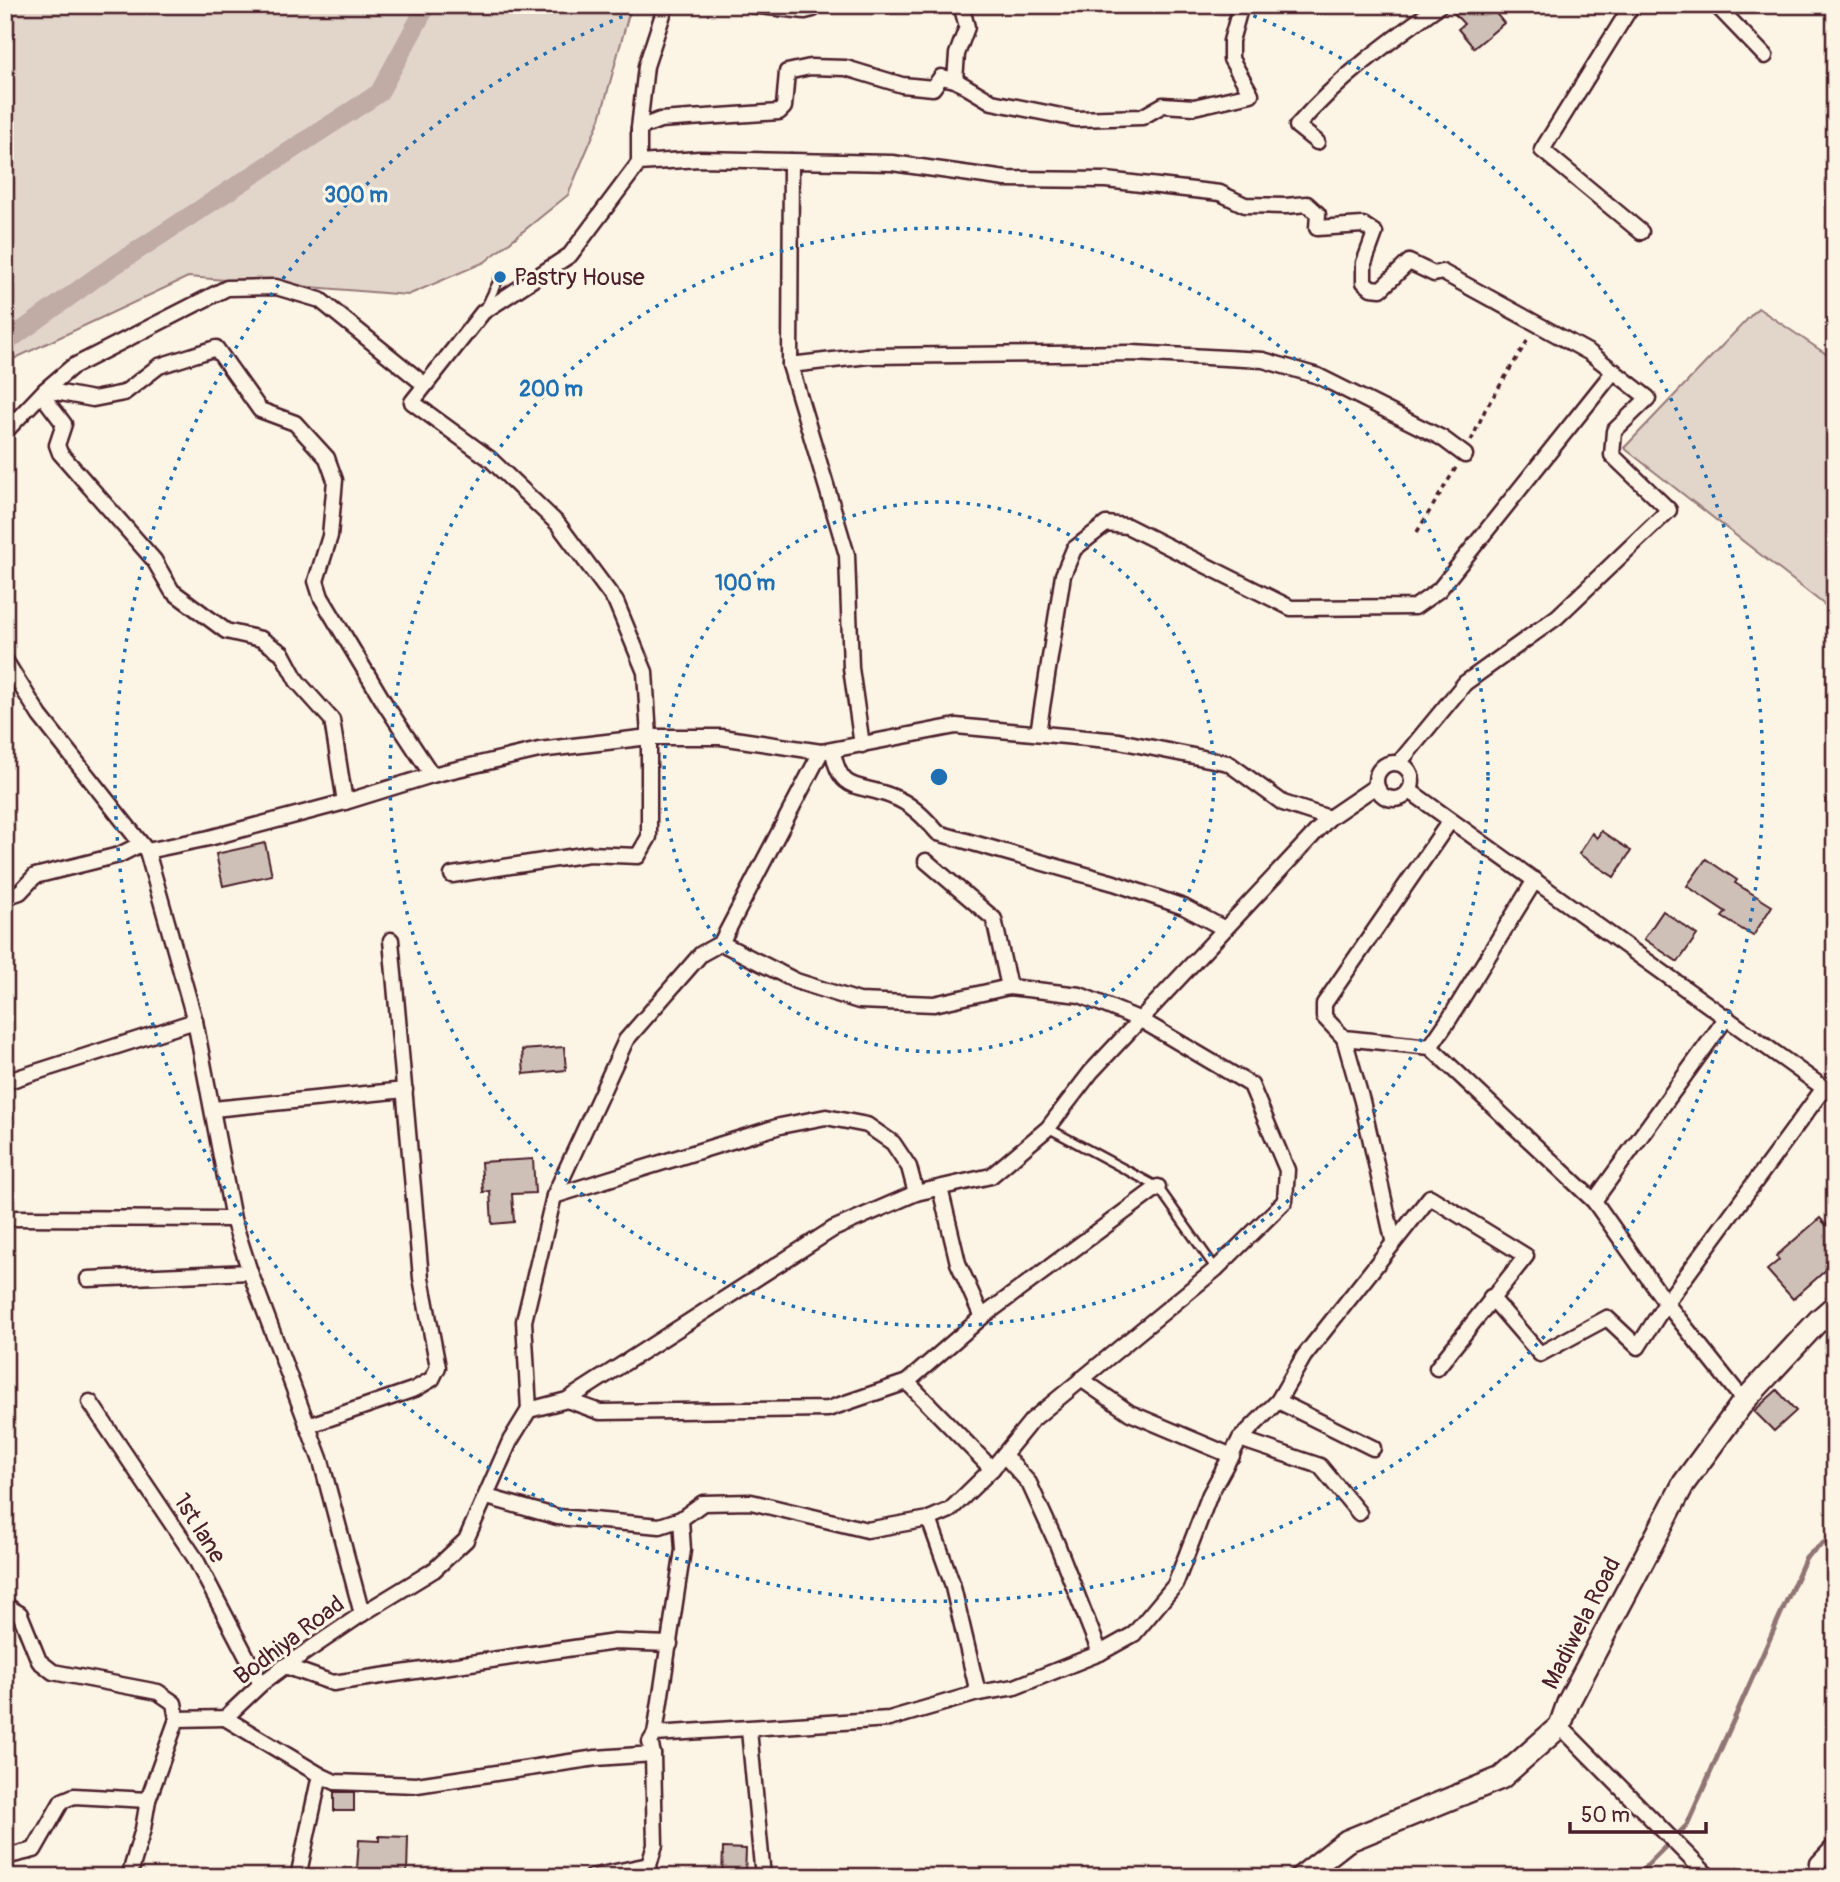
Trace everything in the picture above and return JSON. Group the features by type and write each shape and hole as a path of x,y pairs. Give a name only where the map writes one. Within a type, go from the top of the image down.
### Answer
{"main road":[{"name":"Madiwela Road","path":"1301,1877 1347,1842 1501,1778 1560,1726 1568,1703 1684,1483 1744,1401 1835,1306"}],"street":[{"path":"452,875 589,854 638,856 649,837 649,737 645,672 617,602 558,524 490,459 412,402 483,312 570,255 639,163 639,128 646,66 666,5"},
{"path":"751,5 805,11 816,5"},
{"path":"955,80 957,54 967,27 961,5"},
{"path":"639,128 660,120 779,112 784,107 787,72 810,66 846,68 902,85 933,88 941,77 955,80 992,102 1076,119 1142,117 1163,104 1194,107 1251,94 1231,59 1231,41 1241,5"},
{"path":"1317,142 1297,126 1318,103 1384,45 1440,5"},
{"path":"1716,5 1765,56"},
{"path":"1631,6 1542,150 1641,232"},
{"path":"639,163 699,159 892,163 1006,179 1106,180 1220,193 1245,205 1307,204 1318,214 1317,228 1363,225 1375,233 1364,263 1364,282 1371,288 1381,289 1409,262 1434,274 1442,272 1590,354 1614,371 1648,398 1614,431 1612,455 1669,510 1557,617 1465,683 1399,763 1384,766 1376,779 1376,786 1380,793 1391,799 1398,799 1409,791 1412,785 1410,772 1399,763"},
{"path":"791,161 790,365 846,555 851,668 862,745"},
{"path":"5,432 43,392 72,367 227,288 276,287 320,300 425,385"},
{"path":"43,392 93,399 124,393 159,366 216,348 260,410 295,423 327,458 335,480 330,536 316,581 321,597 385,704 432,775"},
{"path":"790,365 868,356 923,355 1132,354 1264,360 1318,376 1442,438 1465,455"},
{"path":"1038,733 1063,575 1074,549 1107,524 1127,526 1291,608 1415,607 1439,590 1614,371"},
{"path":"43,392 64,424 57,445 60,453 154,560 172,591 226,631 261,639 282,653 296,681 332,720 345,802"},
{"path":"5,660 40,716 144,848 195,1021 233,1219 250,1272 321,1461 362,1614"},
{"path":"5,897 20,891 35,876 144,848 209,838 345,802 432,775 538,750 649,737 721,737 827,752 956,726 1119,741 1228,763 1283,803 1329,817"},
{"path":"827,752 836,771 849,784 893,796 918,811 938,833 1126,887 1184,907 1225,929"},
{"path":"827,752 721,943 701,954 626,1040 554,1196 524,1321 529,1410 567,1400 833,1229 916,1193 991,1176 1048,1128 1091,1072 1329,817 1376,786"},
{"path":"1409,791 1829,1092 1666,1304 1638,1347 1607,1318 1540,1354 1492,1297"},
{"path":"1393,1240 1362,1101 1344,1038 1324,1017 1324,1004 1450,821"},
{"path":"926,862 994,919 1009,987"},
{"path":"1430,1047 1535,880"},
{"path":"307,1426 415,1389 432,1379 438,1367 421,1278 391,940"},
{"path":"486,1497 558,1517 660,1526 681,1520 703,1503 751,1502 867,1530 929,1519 950,1510 992,1469 1032,1420 1216,1269 1285,1201 1287,1170 1251,1085 1141,1020 1080,995 1009,987 934,1004 859,1001 796,981 721,943"},
{"path":"1594,1201 1727,1017"},
{"path":"5,1082 195,1021"},
{"path":"1344,1038 1430,1047 1594,1201 1666,1304 1744,1401"},
{"path":"213,1109 405,1090"},
{"path":"554,1196 780,1126 826,1116 867,1125 893,1143 909,1167 916,1193"},
{"path":"567,1400 600,1412 828,1409 907,1382 982,1317 1158,1187"},
{"path":"940,1188 958,1263 982,1317"},
{"path":"655,1734 889,1719 978,1693 1014,1688 1100,1653 1134,1633 1175,1585 1210,1494 1240,1439 1278,1401 1304,1356 1393,1240 1430,1197 1525,1256 1437,1367"},
{"path":"5,1218 233,1219"},
{"path":"88,1279 250,1272"},
{"path":"1081,1379 1130,1413 1233,1456"},
{"path":"907,1382 992,1469"},
{"path":"1278,1401 1373,1448"},
{"name":"1st lane","path":"90,1402 195,1558 261,1685"},
{"name":"Bodhiya Road","path":"177,1719 226,1718 285,1666 434,1570 466,1539 496,1469 529,1410"},
{"path":"1240,1439 1320,1466 1359,1513"},
{"path":"1004,1455 1029,1483 1057,1544 1100,1653"},
{"path":"929,1519 952,1583 978,1693"},
{"path":"591,1877 649,1865 655,1845 653,1754 650,1742 655,1734 670,1644 683,1550 681,1520"},
{"path":"5,1605 20,1614 39,1661 53,1672 158,1692 174,1703 177,1719 148,1800 129,1877"},
{"path":"285,1666 333,1683 614,1643 670,1644"},
{"path":"226,1718 335,1782 417,1785 596,1758 653,1754"},
{"path":"1560,1726 1709,1877"},
{"path":"750,1730 763,1877"},
{"path":"298,1877 320,1775"},
{"path":"5,1857 33,1850 62,1801 74,1796 148,1800"},
{"path":"1817,1877 1818,1863 1835,1845"}],"lane":[{"path":"483,312 500,277"},
{"path":"1048,1128 1158,1187 1216,1269"}],"path":[{"path":"1417,532 1465,455 1485,410 1538,325"}],"shaded area":[{"path":"5,5 634,5 628,17 600,119 568,195 485,262 408,295 188,277 5,363"},
{"path":"1758,308 1835,360 1835,613 1624,448"}],"building":[{"path":"1461,5 1489,5 1504,23 1474,48 1458,29 1464,24 1453,12"},
{"path":"1601,831 1631,851 1614,877 1579,854 1592,833 1597,838"},
{"path":"265,843 272,875 223,886 216,854"},
{"path":"1706,859 1737,880 1735,883 1772,906 1753,936 1722,917 1726,912 1687,886"},
{"path":"1663,911 1697,935 1678,962 1644,939"},
{"path":"564,1047 566,1070 524,1074 522,1050"},
{"path":"533,1159 535,1193 512,1194 514,1222 492,1224 490,1191 483,1192 481,1162"},
{"path":"1835,1217 1835,1262 1793,1299 1767,1270 1779,1260 1776,1256 1820,1218 1826,1225"},
{"path":"1777,1390 1796,1411 1774,1431 1754,1411"},
{"path":"334,1792 354,1792 354,1811 334,1811"},
{"path":"379,1836 408,1837 407,1874 357,1869 359,1840 379,1841"},
{"path":"723,1848 746,1849 745,1877 722,1877"}],"waterway":[{"path":"5,343 98,276 379,93 427,5"},
{"path":"1631,1877 1644,1868 1687,1825 1806,1557 1835,1534"}],"place":[{"name":"Pastry House","path":"500,277"}]}
